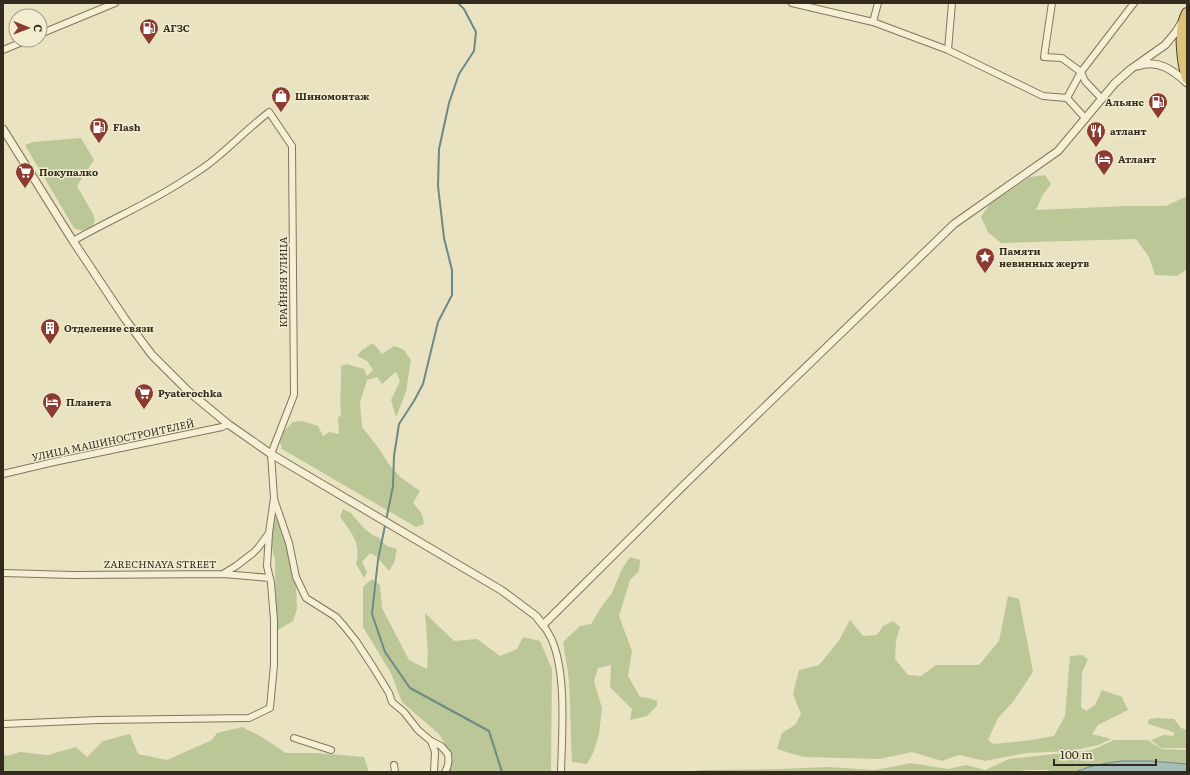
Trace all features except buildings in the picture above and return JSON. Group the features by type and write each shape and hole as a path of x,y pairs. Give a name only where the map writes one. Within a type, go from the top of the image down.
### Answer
{"highway":[{"path":"1186,14 1182,38 1182,54 1187,78"}],"street":[{"path":"48,31 115,3"},
{"path":"792,3 873,22 948,50 1043,96 1067,98 1086,118"},
{"path":"873,22 878,3"},
{"path":"948,50 952,3"},
{"path":"1052,3 1044,57 1062,58 1081,72 1086,81 1102,99"},
{"path":"1067,98 1081,72 1134,3"},
{"path":"543,625 685,484 954,224 1058,151 1115,83 1131,69 1165,45 1176,32 1186,14"},
{"path":"1131,69 1144,64 1153,63 1167,67 1187,83"},
{"name":"КРАЙНЯЯ УЛИЦА","path":"73,241 158,196 184,180 215,159 269,112 292,146 294,388 294,395 271,454"},
{"path":"3,129 73,241 125,319 152,356 188,391 228,424 271,454 501,590 536,616 551,639 557,658 560,677 562,723 561,772"},
{"name":"УЛИЦА МАШИНОСТРОИТЕЛЕЙ","path":"3,474 222,427 228,424"},
{"path":"3,724 103,720 248,718 270,708 274,666 274,620 270,578 267,566 269,534 274,498 271,454"},
{"path":"274,498 289,543 296,577 306,598 336,617 368,661 389,693 392,702 404,712 418,730 431,741 446,750 448,754 448,763 444,772"},
{"name":"ZARECHNAYA STREET","path":"3,573 73,575 223,574 250,555 258,548 269,534"},
{"path":"223,574 270,578"},
{"path":"294,738 331,750"},
{"path":"431,741 435,752 434,772"},
{"path":"394,765 396,772"}],"green space":[{"path":"81,138 94,160 77,186 95,220 92,226 81,230 74,228 25,145 33,142"},
{"path":"1045,175 1051,184 1042,196 1036,210 1126,206 1166,206 1187,196 1187,269 1177,276 1155,275 1149,257 1136,239 1001,243 988,232 981,217 990,204 1030,177"},
{"path":"373,343 382,354 394,346 403,349 411,360 406,392 396,417 391,400 400,381 396,372 382,384 377,377 367,380 360,402 362,427 400,477 420,491 413,503 422,514 424,524 416,527 282,449 280,442 284,431 293,422 302,421 318,426 323,436 329,432 339,434 338,418 341,415 341,366 347,364 364,369 367,376 373,370 367,361 357,356 362,350"},
{"path":"343,509 351,513 365,529 374,536 378,537 387,546 397,549 394,563 389,571 376,556 370,553 362,562 367,572 364,578 356,564 358,550 356,544 348,528 340,517"},
{"path":"277,515 286,542 296,583 297,609 293,621 276,631 275,559 272,548 272,537 273,526"},
{"path":"630,557 640,560 639,571 630,580 619,616 632,651 628,676 640,697 657,701 657,706 647,716 630,720 632,709 610,687 611,665 598,668 594,681 602,708 599,734 594,751 587,764 572,762 569,682 563,642 580,626 591,624 612,593 622,569"},
{"path":"372,579 380,585 382,608 409,660 427,669 428,653 425,613 454,641 477,639 500,656 517,649 523,637 540,641 552,669 551,772 446,772 452,756 439,734 402,702 391,673 363,627 363,587"},
{"path":"1008,596 1019,599 1033,672 1013,702 998,718 988,740 993,744 1054,736 1065,716 1070,656 1082,655 1088,659 1082,673 1081,707 1086,711 1095,705 1102,690 1122,697 1128,710 1098,725 1092,734 1111,739 1098,745 1070,751 1026,753 985,761 959,755 942,761 912,752 880,759 803,757 777,749 782,733 795,725 801,714 793,694 799,670 819,665 838,642 850,620 863,636 877,635 883,626 893,621 900,627 896,641 895,659 908,675 921,676 936,665 979,665 999,641"},
{"path":"1149,719 1174,719 1181,728 1187,730 1187,748 1161,748 1151,740 1164,735 1173,736 1175,733 1148,724"},
{"path":"242,727 260,736 286,753 317,753 364,757 369,772 9,772 3,770 3,754 7,756 20,752 48,755 76,747 87,757 103,741 130,734 138,754 167,760 212,740 217,733"},
{"path":"1114,740 1147,740 1162,749 1187,750 1187,764 1150,761 1121,761 1089,767 1075,772 1028,770 1010,772 680,772 703,770 828,767 875,770 911,763 948,769 966,765 985,770 1009,759 1092,750"}],"water":[{"path":"1121,761 1150,761 1187,764 1187,772 1075,772 1089,767"}],"waterway":[{"path":"458,3 464,9 476,32 474,51 459,74 449,103 439,149 438,186 444,238 452,270 452,295 438,322 423,384 399,424 394,456 393,486 378,560 372,614 385,652 410,688 489,731 502,772"}],"place":[{"name":"АГЗС","path":"149,45"},
{"name":"Шиномонтаж","path":"281,113"},
{"name":"Альянс","path":"1158,119"},
{"name":"Flash","path":"99,144"},
{"name":"атлант","path":"1096,148"},
{"name":"Атлант","path":"1104,176"},
{"name":"Покупалко","path":"25,189"},
{"name":"Памяти невинных жертв","path":"985,274"},
{"name":"Отделение связи","path":"50,345"},
{"name":"Pyaterochka","path":"144,410"},
{"name":"Планета","path":"52,419"}]}
